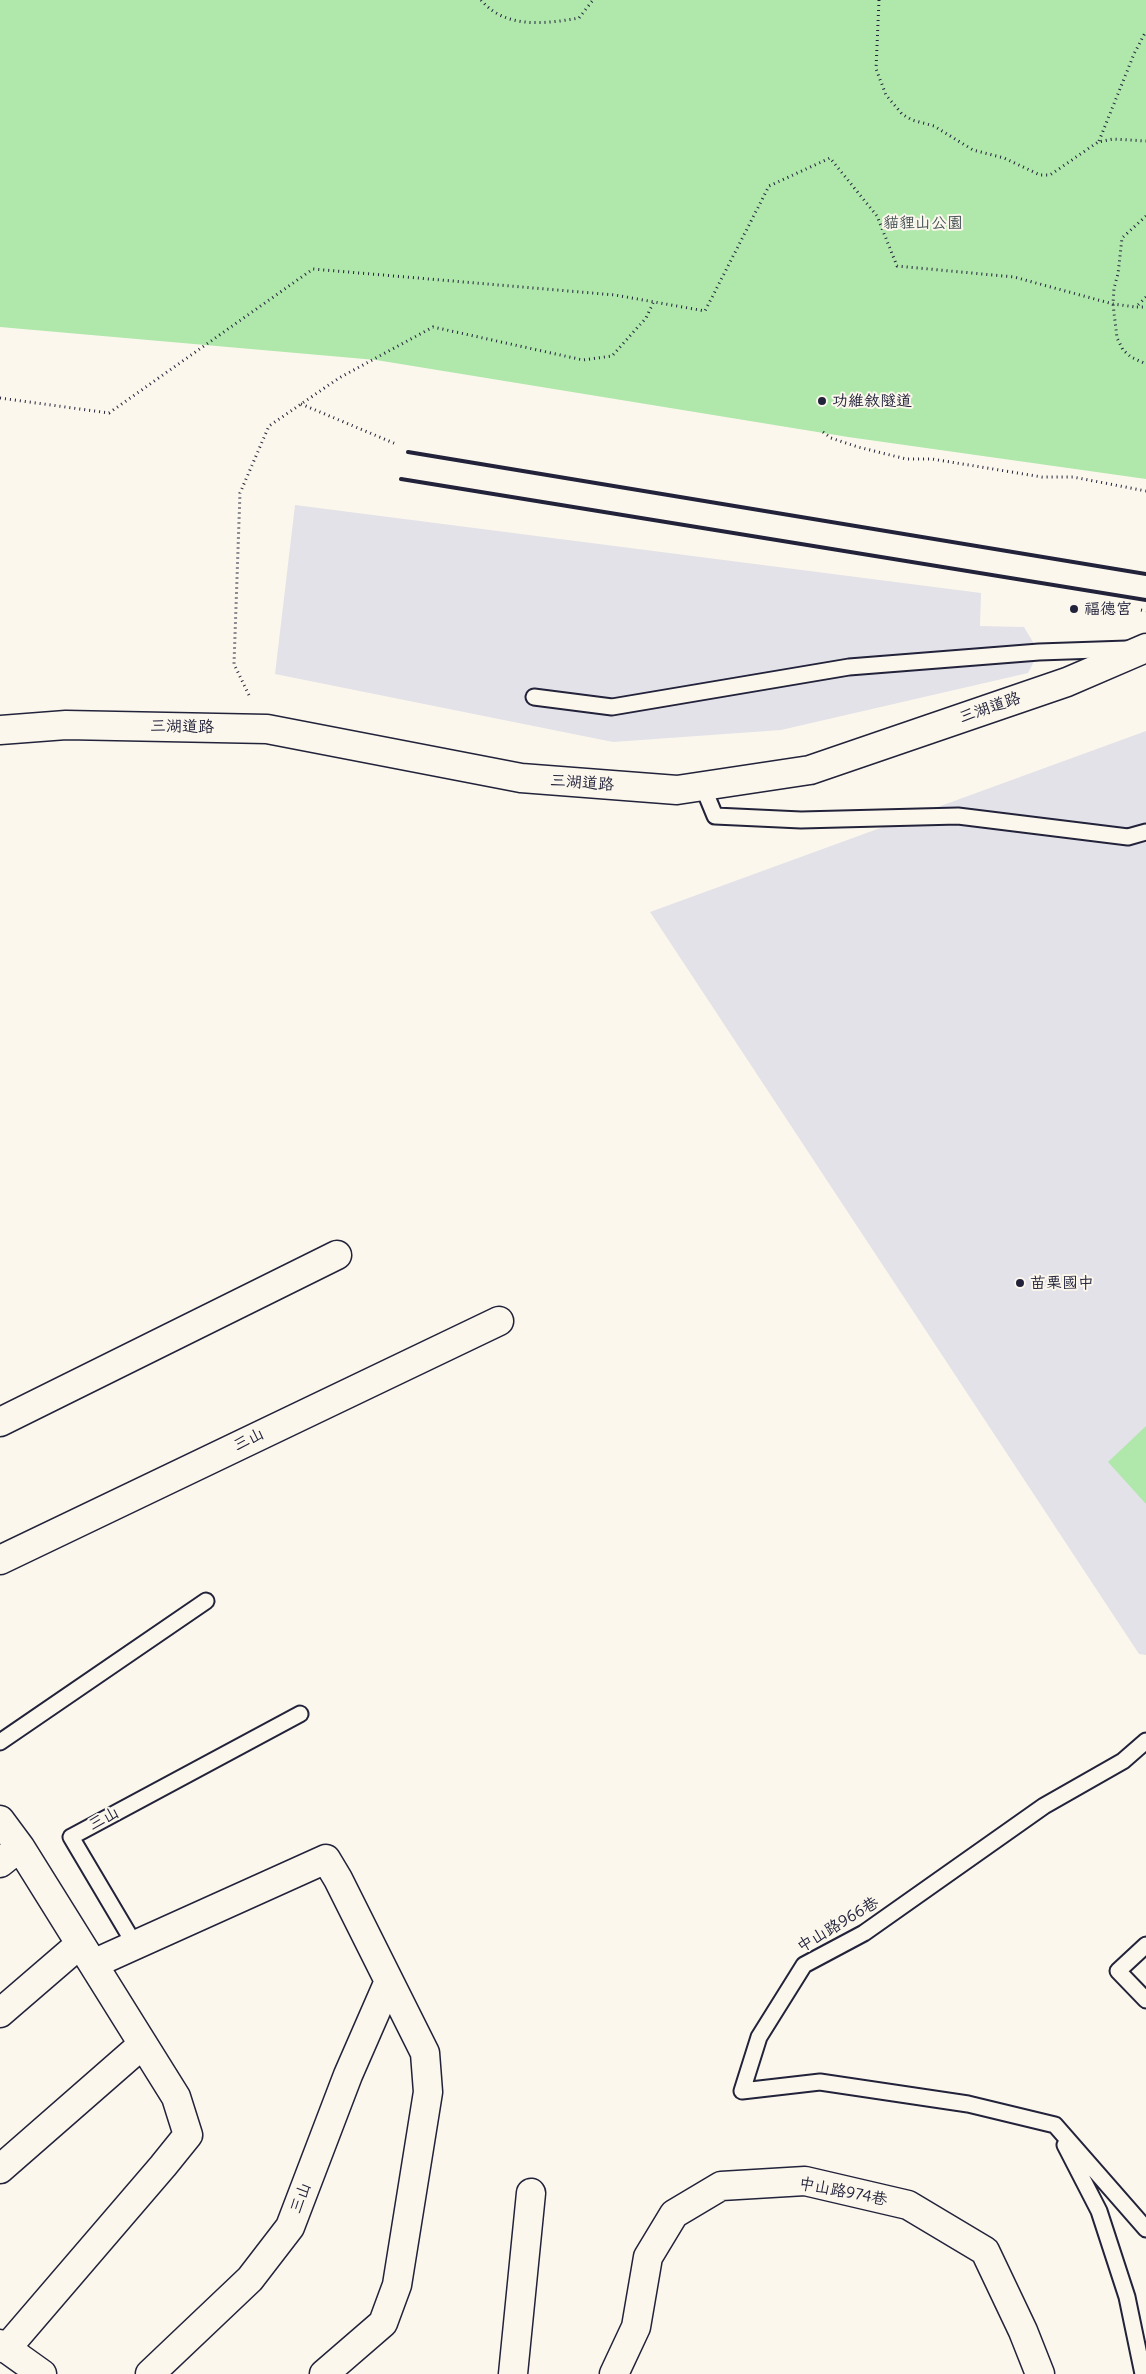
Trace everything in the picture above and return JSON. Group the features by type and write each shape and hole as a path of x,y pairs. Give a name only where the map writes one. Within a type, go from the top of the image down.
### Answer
{"street":[{"name":"三湖道路","path":"0,730 66,725 267,729 520,778 677,790 810,770 1067,682 1145,649"},
{"path":"0,1422 337,1255"},
{"name":"三山","path":"0,1560 499,1321"},
{"path":"0,1820 10,1855 87,1954 176,2097 188,2135 164,2166 3,2347 42,2374"},
{"path":"0,2013 87,1954 135,1945 326,1859 425,2053 428,2092 397,2285 382,2323 324,2374"},
{"name":"三山","path":"150,2374 250,2279 290,2227 348,2075 389,1981"},
{"path":"0,2168 143,2044"},
{"name":"中山路974巷","path":"614,2374 636,2327 648,2257 674,2214 721,2186 805,2181 908,2205 985,2251 1024,2331 1040,2374"},
{"path":"513,2374 531,2193"}],"lane":[{"path":"534,697 612,707 849,668 1039,652 1145,649"},
{"path":"703,787 715,816 800,820 958,816 1128,837 1146,832"},
{"path":"0,1742 206,1601"},
{"name":"三山","path":"135,1945 71,1837 300,1714"},
{"name":"中山路966巷","path":"1055,2125 968,2104 820,2082 742,2091 759,2037 804,1965 864,1933 1044,1806 1123,1761 1146,1742"},
{"path":"1146,1945 1118,1971 1146,2000"},
{"path":"1055,2125 1146,2229"},
{"path":"1055,2125 1099,2211 1127,2298 1143,2374"}],"path":[{"path":"480,0 489,10 526,24 578,18 593,0"},
{"path":"879,0 876,69 886,95 902,114 912,120 934,126 973,150 1004,158 1040,175 1050,175 1098,142 1113,139 1146,141"},
{"path":"1098,142 1134,54 1146,30"},
{"path":"0,398 109,413 312,268 615,294 706,311 769,186 830,158 877,216 897,266 1014,277 1113,304 1146,307"},
{"path":"1146,216 1122,238 1113,304 1117,338 1123,350 1131,357 1146,364"},
{"path":"1136,307 1146,297"},
{"path":"267,729 234,664 240,493 270,426 339,378 432,327 583,360 612,356 646,318 654,301"},
{"path":"300,404 396,444"},
{"path":"823,432 831,438 858,447 906,459 932,460 1042,477 1073,477 1146,492"}],"shaded area":[{"path":"295,505 981,593 980,626 1024,627 1039,652 1028,673 781,730 613,742 275,674"},
{"name":"苗栗國中","path":"1146,731 1146,1655 1139,1654 650,912"}],"green space":[{"name":"貓貍山公園","path":"0,0 1146,0 1146,479 848,437 376,360 0,327"},
{"path":"1146,1426 1146,1504 1108,1462"}],"railway":[{"path":"408,452 1146,574"},
{"path":"401,479 1146,600"}],"place":[{"name":"功維敘隧道","path":"822,401"},
{"name":"福德宮","path":"1074,609"},
{"name":"苗栗國中","path":"1020,1283"}]}
